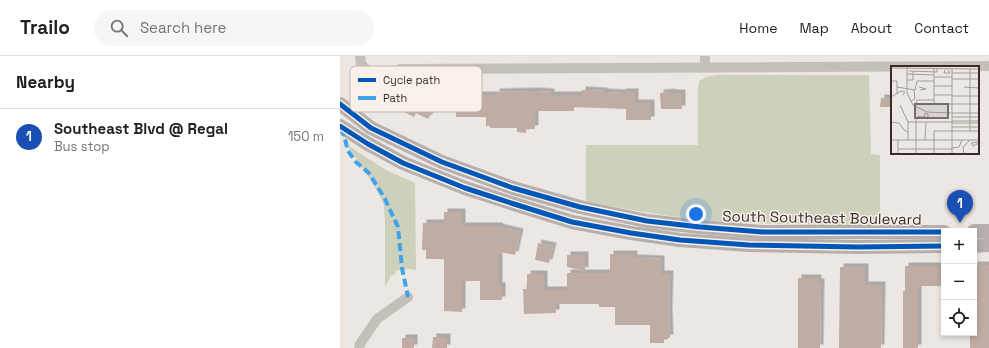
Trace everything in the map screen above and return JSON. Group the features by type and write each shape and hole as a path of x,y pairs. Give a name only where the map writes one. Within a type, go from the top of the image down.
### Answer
{"main road":[{"name":"South Southeast Boulevard","path":"340,104 350,112"},
{"name":"South Southeast Boulevard","path":"350,112 371,128 442,162 513,188 580,207 647,221 762,232 941,232"},
{"name":"South Southeast Boulevard","path":"340,126 368,144 404,163 465,188 572,222 673,239 750,245 858,247 941,246"},
{"path":"977,231 989,231"},
{"path":"977,246 989,245"}],"street":[{"path":"360,56 361,64 363,66"},
{"path":"705,56 705,67"},
{"path":"482,68 891,66"},
{"path":"979,66 989,66"},
{"path":"359,348 360,344 377,319 408,297"}],"green space":[{"path":"716,75 869,75 871,154 880,155 880,225 789,224 715,221 660,214 586,201 586,145 698,145 699,81 706,77"},
{"path":"347,145 386,170 415,183 416,270 406,269 395,271 396,274 391,276 385,287 384,206 379,193"}],"building":[{"path":"582,90 622,93 635,92 635,103 651,103 651,120 626,120 626,109 574,107 574,111 535,111 535,129 526,129 526,133 517,132 517,128 490,128 490,126 486,126 486,117 456,117 456,112 482,112 482,95 496,95 496,92 535,91 551,92 551,95 582,95"},
{"path":"660,93 682,93 682,109 661,109"},
{"path":"881,98 891,98 891,107 880,107"},
{"path":"404,112 432,112 428,119 416,113 414,117"},
{"path":"444,212 462,212 462,226 499,226 520,232 515,255 499,252 499,286 502,286 502,300 480,300 480,281 462,281 462,312 444,311 444,259 426,259 426,250 422,250 423,223 444,223"},
{"path":"538,243 553,246 549,263 535,260"},
{"path":"610,254 634,254 634,258 661,259 661,274 670,274 670,338 664,338 664,343 650,343 650,325 615,325 615,307 599,307 599,304 556,304 556,313 524,314 523,289 527,289 527,274 544,274 544,290 567,290 567,273 610,273"},
{"path":"567,255 585,255 585,271 567,267"},
{"path":"977,265 989,265 989,348 970,348 970,336 977,336"},
{"path":"905,266 941,266 941,286 918,286 918,348 903,348 903,291 905,291"},
{"path":"840,267 865,267 865,285 882,285 881,348 839,348"},
{"path":"798,278 818,278 818,282 821,282 820,348 798,348"},
{"path":"433,337 447,337 447,348 432,348"},
{"path":"402,338 414,338 414,348 402,348"}],"marked path":[{"path":"342,128 348,151 356,162 369,173 385,199 398,227 402,268 408,297"}],"cycle path":[{"path":"340,104 350,112"},
{"path":"350,112 371,128 442,162 513,188 580,207 647,221 762,232 941,232"},
{"path":"340,126 368,144 403,163 465,188 572,222 680,240 749,245 858,247 941,246"}],"place":[{"name":"Southeast Blvd @ Regal","path":"960,223"}]}
